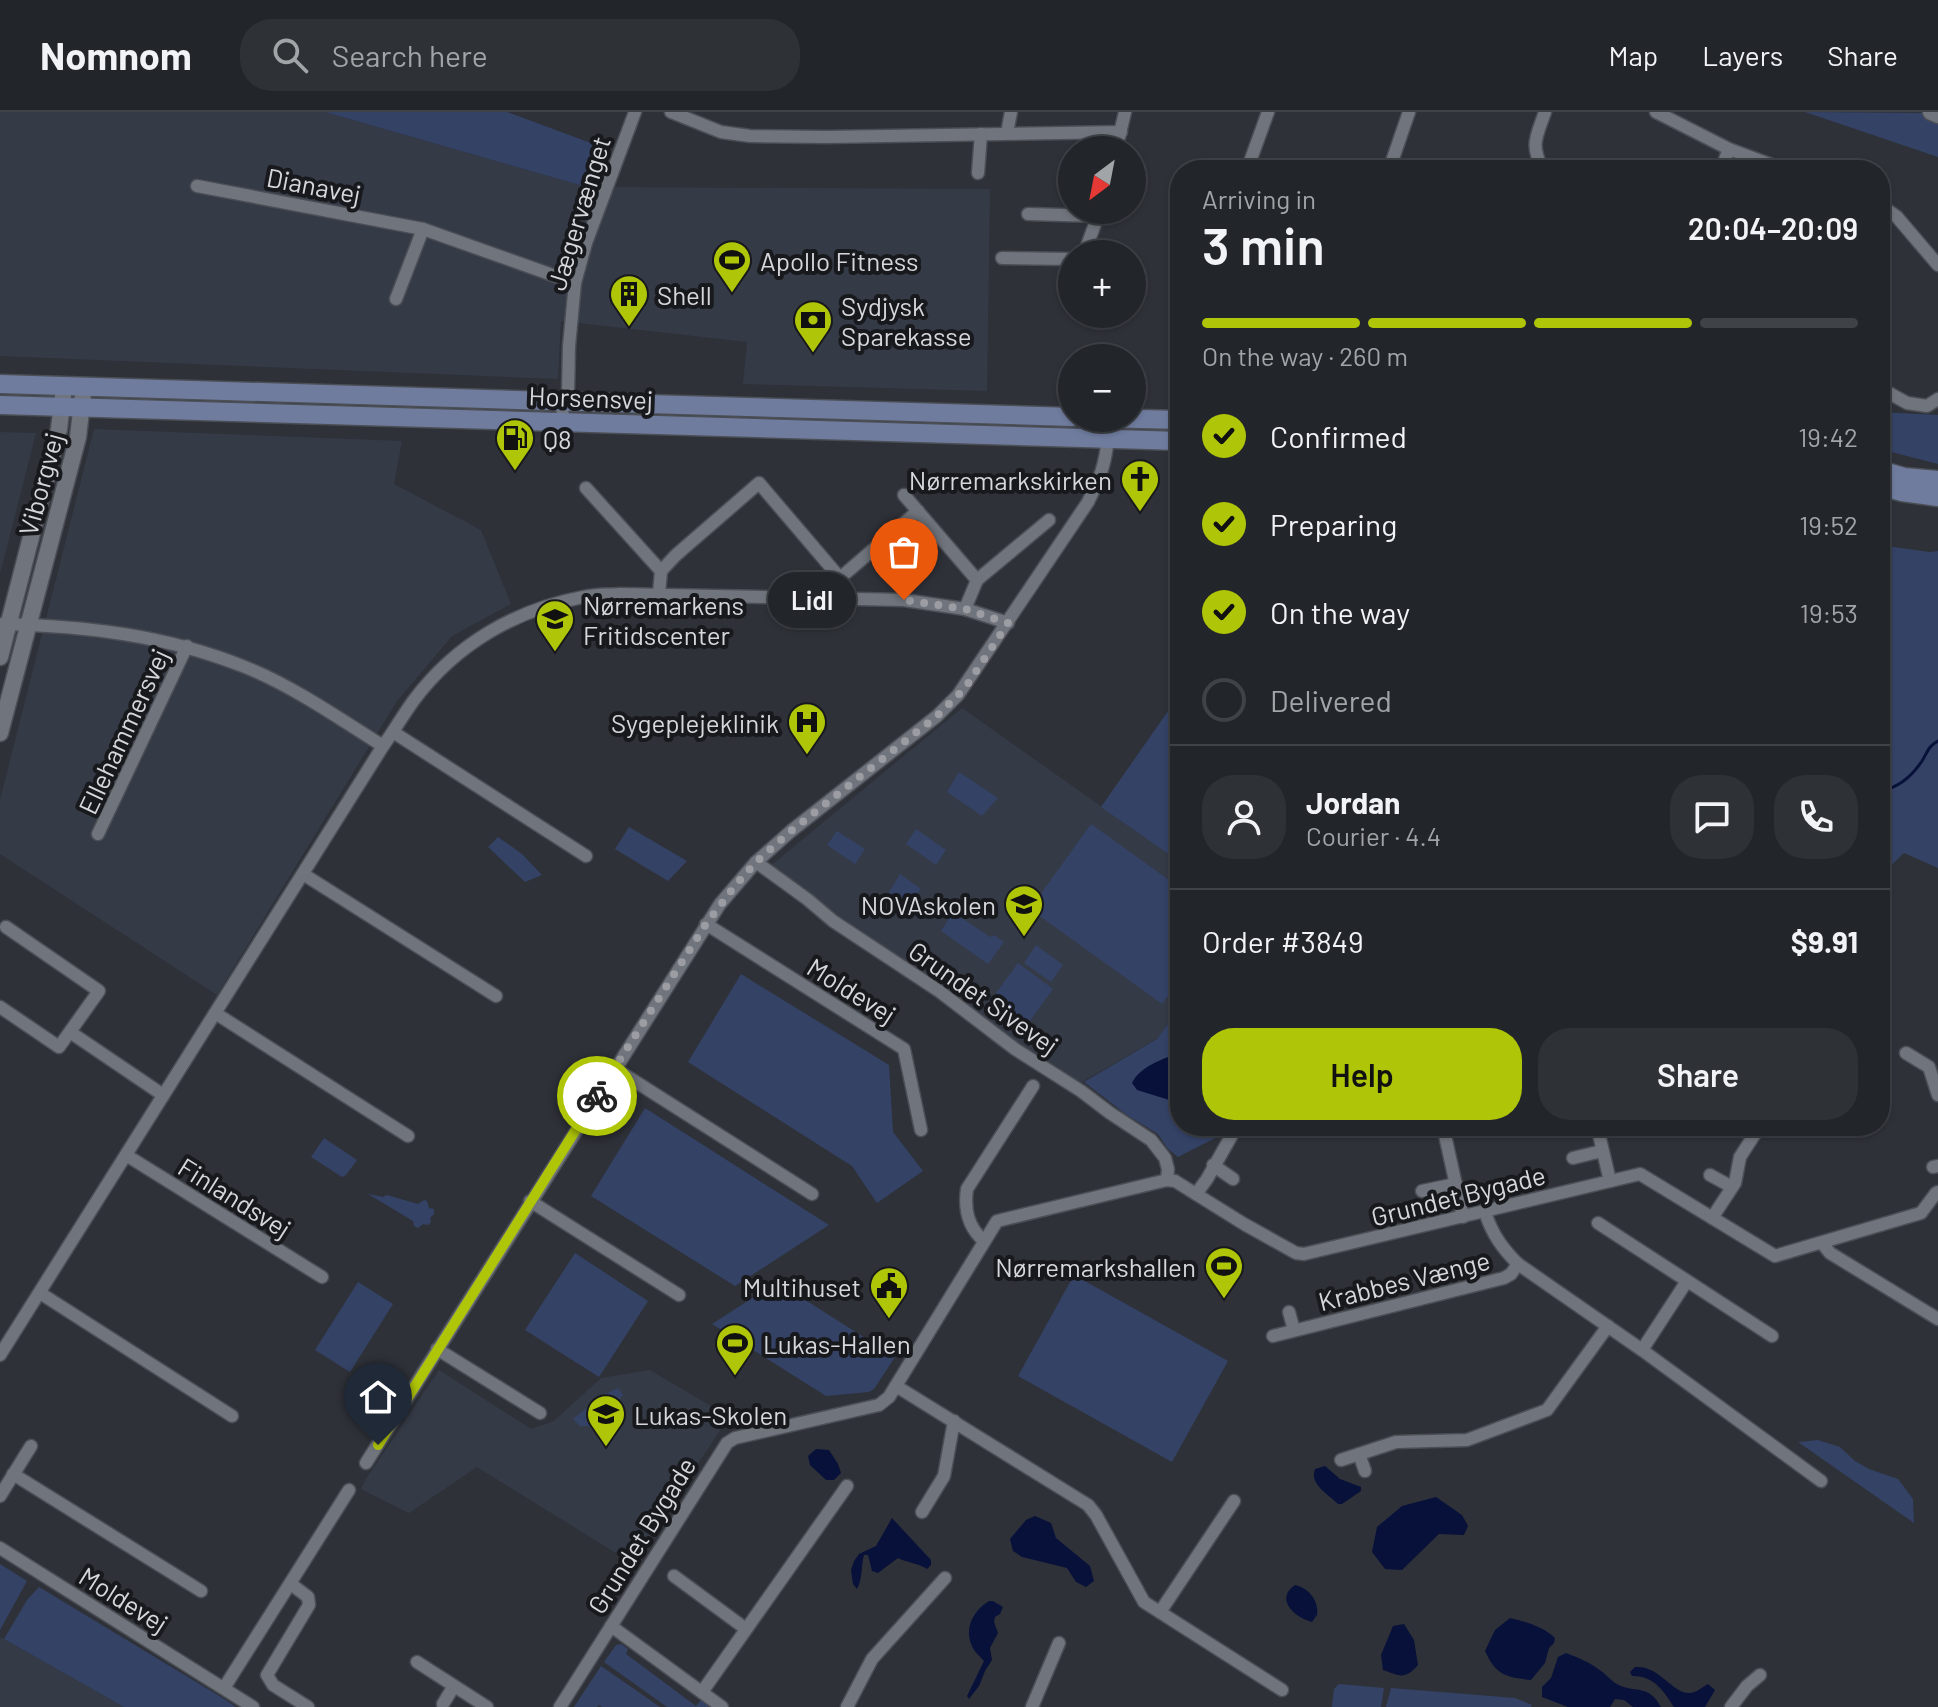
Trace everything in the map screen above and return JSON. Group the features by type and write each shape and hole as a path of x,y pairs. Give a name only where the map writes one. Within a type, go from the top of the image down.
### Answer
{"main road":[{"name":"Horsensvej","path":"0,384 63,386 84,396 444,419 1170,441"},
{"name":"Horsensvej","path":"0,405 62,407 84,396 298,393 1058,417"},
{"path":"444,419 469,410 554,413 563,401"},
{"path":"562,423 572,411 667,414 685,406"},
{"path":"900,412 940,421 1087,427 1102,431 1108,438 1126,428 1170,429"},
{"path":"1146,419 1170,420"},
{"path":"1890,473 1938,480"},
{"path":"1890,489 1938,497"}],"street":[{"name":"Jægervænget","path":"562,423 563,401 568,393 575,283 635,112"},
{"path":"671,112 721,132 750,136 1121,132"},
{"path":"1007,133 1011,112"},
{"path":"1120,136 1125,112"},
{"path":"1251,160 1268,112"},
{"path":"1392,160 1409,112"},
{"path":"1538,160 1535,142 1545,112"},
{"path":"1656,112 1729,149 1758,160"},
{"path":"1931,112 1938,115"},
{"path":"978,173 981,134"},
{"path":"1725,160 1729,149"},
{"name":"Dianavej","path":"197,186 423,229 575,283"},
{"path":"1890,212 1938,265"},
{"path":"1028,214 1058,214"},
{"path":"396,299 423,229"},
{"path":"1002,258 1058,259"},
{"name":"Viborgvej","path":"0,657 4,624 59,429 63,386"},
{"path":"1890,394 1907,403 1927,406 1938,399"},
{"name":"Viborgvej","path":"0,733 78,437 84,396"},
{"path":"366,1463 706,924 756,862 822,805 937,716 965,688 1088,502 1102,473 1108,438"},
{"path":"659,594 661,571 759,483 840,578"},
{"path":"586,488 661,571"},
{"path":"904,495 977,580"},
{"path":"837,598 840,578 918,511"},
{"path":"965,609 977,580 1049,520"},
{"path":"0,1355 414,699 443,666 474,641 526,612 585,596 659,594 904,600 965,609 1008,623"},
{"name":"Ellehammersvej","path":"4,624 117,632 187,646 248,668 308,699 383,746"},
{"name":"Ellehammersvej","path":"98,834 187,646"},
{"path":"393,732 586,856"},
{"name":"Grundet Sivevej","path":"756,862 833,921 939,991 1015,1049 1151,1140 1165,1158 1167,1180"},
{"path":"303,874 496,996"},
{"name":"Moldevej","path":"706,924 904,1049 921,1130"},
{"path":"0,1007 59,1047 99,991 6,927"},
{"path":"215,1013 408,1136"},
{"path":"70,1032 163,1095"},
{"path":"1906,1053 1929,1067 1938,1095"},
{"path":"614,1068 812,1194"},
{"path":"984,1241 966,1214 967,1189 1033,1086"},
{"path":"1196,1194 1231,1136"},
{"path":"1445,1136 1463,1217"},
{"path":"1599,1136 1610,1181"},
{"path":"1712,1218 1735,1183 1740,1157 1754,1136"},
{"path":"1573,1158 1602,1151"},
{"name":"Finlandsvej","path":"126,1155 322,1277"},
{"path":"1213,1165 1233,1179"},
{"name":"Grundet Bygade","path":"560,1707 727,1443 735,1438 879,1405 889,1397 997,1221 1167,1180 1175,1181 1283,1246 1304,1254 1640,1174 1775,1256 1921,1213 1938,1192"},
{"path":"1710,1175 1732,1187"},
{"path":"1422,1191 1456,1184"},
{"path":"530,1201 679,1295"},
{"path":"1485,1212 1495,1237 1518,1264 1821,1481"},
{"path":"1598,1223 1772,1336"},
{"path":"1822,1243 1830,1253 1938,1319"},
{"name":"Krabbes Vænge","path":"1273,1336 1504,1278 1518,1264"},
{"path":"1642,1350 1687,1281"},
{"path":"40,1293 232,1416"},
{"name":"Krabbes Vænge","path":"1289,1312 1294,1330"},
{"path":"1341,1460 1396,1442 1467,1440 1547,1410 1608,1326"},
{"path":"437,1349 540,1413"},
{"path":"896,1386 1088,1505 1144,1602 1282,1690"},
{"path":"922,1512 944,1476 954,1421"},
{"path":"0,1496 31,1446"},
{"path":"1359,1454 1365,1471"},
{"path":"13,1474 201,1591"},
{"path":"702,1692 847,1486"},
{"path":"224,1688 349,1490"},
{"path":"1160,1612 1234,1501"},
{"name":"Moldevej","path":"0,1548 253,1707"},
{"path":"674,1576 746,1629"},
{"path":"847,1707 872,1659 945,1578"},
{"path":"291,1584 308,1597 309,1605 267,1675 273,1685 308,1707"},
{"path":"611,1626 722,1707"},
{"path":"1032,1707 1059,1643"},
{"path":"417,1662 487,1707"},
{"path":"1731,1707 1760,1675"},
{"path":"443,1704 454,1686"}],"shaded area":[{"path":"0,112 325,112 587,187 990,189 987,391 743,384 747,342 561,321 558,379 0,356"},
{"path":"325,112 507,112 607,149 587,187"},
{"path":"1805,112 1928,113 1938,120 1938,157"},
{"path":"1890,413 1938,415 1938,464 1890,452"},
{"path":"94,429 402,441 394,484 481,530 511,604 452,636 397,701 217,995 0,854 0,800"},
{"path":"0,432 36,433 0,574"},
{"path":"1890,546 1938,551 1938,868 1904,853 1890,866"},
{"name":"NOVAskolen","path":"962,708 1170,855 1170,1022 1158,1038 1077,1085 769,867"},
{"path":"1170,708 1170,855 1101,807"},
{"path":"959,772 998,798 982,816 947,792"},
{"path":"1091,824 1170,881 1170,993 1162,1004 1030,909"},
{"path":"629,827 687,861 668,881 615,849"},
{"path":"916,829 946,850 936,865 906,844"},
{"path":"837,831 865,849 855,864 827,845"},
{"path":"498,837 522,854 542,875 525,882 488,847"},
{"path":"900,874 921,889 906,907 888,894"},
{"path":"953,912 990,937 994,935 1004,942 988,964 941,931"},
{"path":"1036,945 1063,965 1051,982 1024,963"},
{"path":"1018,963 1053,989 1027,1025 991,1000"},
{"path":"741,974 889,1065 893,1132 923,1171 877,1203 852,1166 688,1062"},
{"path":"1170,1021 1170,1136 1219,1136 1178,1157 1158,1134 1084,1082 1157,1039"},
{"path":"1170,1056 1170,1100 1137,1090 1132,1083 1153,1064"},
{"path":"645,1108 829,1225 735,1286 591,1196"},
{"path":"324,1138 357,1160 346,1175 342,1177 311,1157"},
{"path":"368,1194 387,1195 418,1204 424,1200 429,1208 434,1209 434,1214 428,1225 418,1228 413,1221"},
{"path":"575,1253 648,1301 599,1377 525,1330"},
{"path":"1074,1275 1228,1361 1172,1462 1018,1376"},
{"path":"358,1282 393,1304 350,1372 315,1350"},
{"path":"777,1282 895,1357 874,1389 826,1396 712,1324"},
{"name":"Lukas-Skolen","path":"439,1370 531,1429 554,1421 601,1378 650,1370 729,1417 632,1563 477,1467 409,1513 361,1489"},
{"path":"618,1388 623,1395 597,1426 580,1426 573,1419 601,1396"},
{"path":"1818,1440 1840,1447 1869,1469 1898,1479 1913,1499 1914,1523 1798,1442"},
{"path":"816,1449 829,1450 838,1464 841,1473 834,1480 826,1480 810,1465 808,1456"},
{"path":"1325,1466 1340,1479 1361,1487 1361,1491 1338,1504 1320,1488 1315,1479 1315,1469"},
{"path":"1436,1497 1462,1515 1468,1526 1464,1535 1439,1534 1402,1570 1385,1569 1372,1552 1377,1527 1402,1506"},
{"path":"1035,1516 1051,1523 1056,1538 1090,1566 1094,1581 1086,1587 1076,1582 1067,1568 1022,1557 1013,1551 1010,1539 1026,1520"},
{"path":"892,1518 931,1560 931,1565 927,1569 898,1558 878,1573 872,1571 868,1555 864,1555 857,1589 851,1570 854,1561 859,1554 876,1546"},
{"path":"0,1564 27,1581 0,1630"},
{"path":"1295,1585 1309,1592 1315,1600 1317,1615 1312,1622 1289,1607 1286,1596"},
{"path":"39,1587 236,1707 124,1707 4,1639 27,1600"},
{"path":"989,1601 1003,1607 994,1622 998,1633 990,1648 992,1660 969,1699 967,1696 984,1661 972,1646 970,1626 974,1615"},
{"path":"1510,1618 1540,1627 1555,1638 1545,1663 1531,1680 1502,1673 1485,1651 1495,1630"},
{"path":"1404,1624 1414,1640 1418,1665 1402,1675 1383,1670 1381,1655 1393,1626"},
{"path":"0,1637 4,1639 124,1707 0,1707"},
{"path":"621,1644 628,1649 626,1654 696,1706 701,1700 710,1707 667,1707 604,1662 616,1645"},
{"path":"1566,1653 1593,1666 1617,1684 1646,1692 1661,1707 1633,1707 1624,1700 1615,1699 1610,1707 1568,1707 1542,1697 1542,1687 1551,1678 1558,1657"},
{"path":"601,1666 660,1707 574,1707"},
{"path":"1635,1667 1652,1670 1683,1692 1694,1692 1708,1684 1715,1690 1705,1707 1674,1707 1652,1681 1632,1676 1630,1672"},
{"path":"1339,1684 1384,1688 1381,1707 1332,1707 1334,1689"},
{"path":"1391,1688 1515,1698 1532,1705 1386,1707"}],"waterway":[{"path":"1890,788 1909,776 1938,741"}],"way so far":[{"path":"597,1096 706,924 734,887 756,862 791,831 937,716 965,688 1008,623 965,609 904,600"}],"place":[{"name":"Apollo Fitness","path":"732,294"},
{"name":"Shell","path":"629,328"},
{"name":"Sydjysk Sparekasse","path":"813,354"},
{"name":"Q8","path":"515,472"},
{"name":"Nørremarkskirken","path":"1140,513"},
{"name":"Lidl","path":"904,600"},
{"name":"Nørremarkens Fritidscenter","path":"555,653"},
{"name":"Sygeplejeklinik","path":"807,756"},
{"name":"NOVAskolen","path":"1024,938"},
{"name":"Nørremarkshallen","path":"1224,1300"},
{"name":"Multihuset","path":"889,1320"},
{"name":"Lukas-Hallen","path":"735,1377"},
{"name":"Lukas-Skolen","path":"606,1448"}],"route":[{"path":"378,1445 597,1096"}]}
